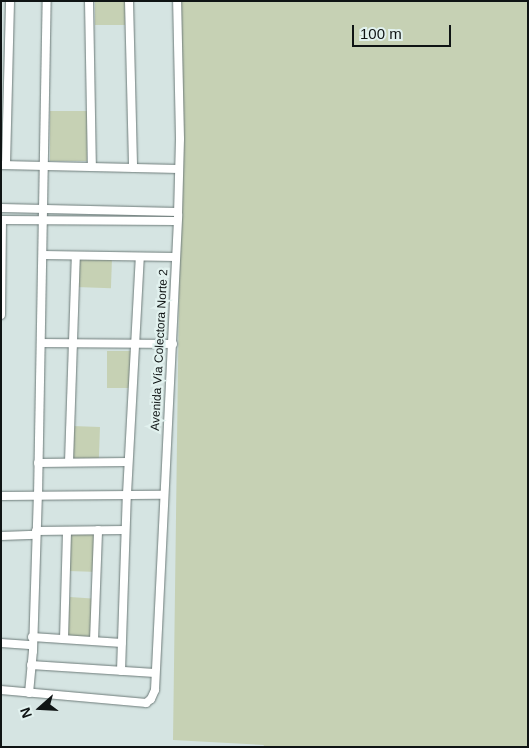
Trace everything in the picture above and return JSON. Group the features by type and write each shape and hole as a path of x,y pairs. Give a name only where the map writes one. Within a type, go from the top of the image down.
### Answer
{"street":[{"path":"10,1 3,165 179,169"},
{"path":"1,690 29,692 31,665 42,343 42,210 48,1"},
{"path":"89,1 92,167"},
{"path":"129,1 133,168"},
{"name":"Avenida Vía Colectora Norte 2","path":"29,692 146,703 151,700 155,690 178,212 177,1"},
{"path":"1,208 178,212"},
{"path":"1,315 2,220 177,221"},
{"path":"43,255 176,257"},
{"path":"69,462 76,256"},
{"path":"121,671 128,462 140,257"},
{"path":"42,343 173,344"},
{"path":"38,463 128,462"},
{"path":"1,496 163,495"},
{"path":"94,641 98,530"},
{"path":"1,536 67,531 126,530"},
{"path":"64,639 67,531"},
{"path":"1,643 64,639 122,643"},
{"path":"31,665 155,673"}],"green space":[{"path":"95,1 125,1 125,25 95,25"},
{"path":"180,1 528,1 528,747 263,747 264,745 173,740 180,218"},
{"path":"50,111 87,111 87,161 50,161"},
{"path":"77,257 112,258 111,288 76,287"},
{"path":"107,351 134,351 134,388 107,388"},
{"path":"72,426 100,427 99,461 71,460"},
{"path":"70,531 100,532 99,572 69,571"},
{"path":"70,597 99,599 96,643 67,641"}]}
